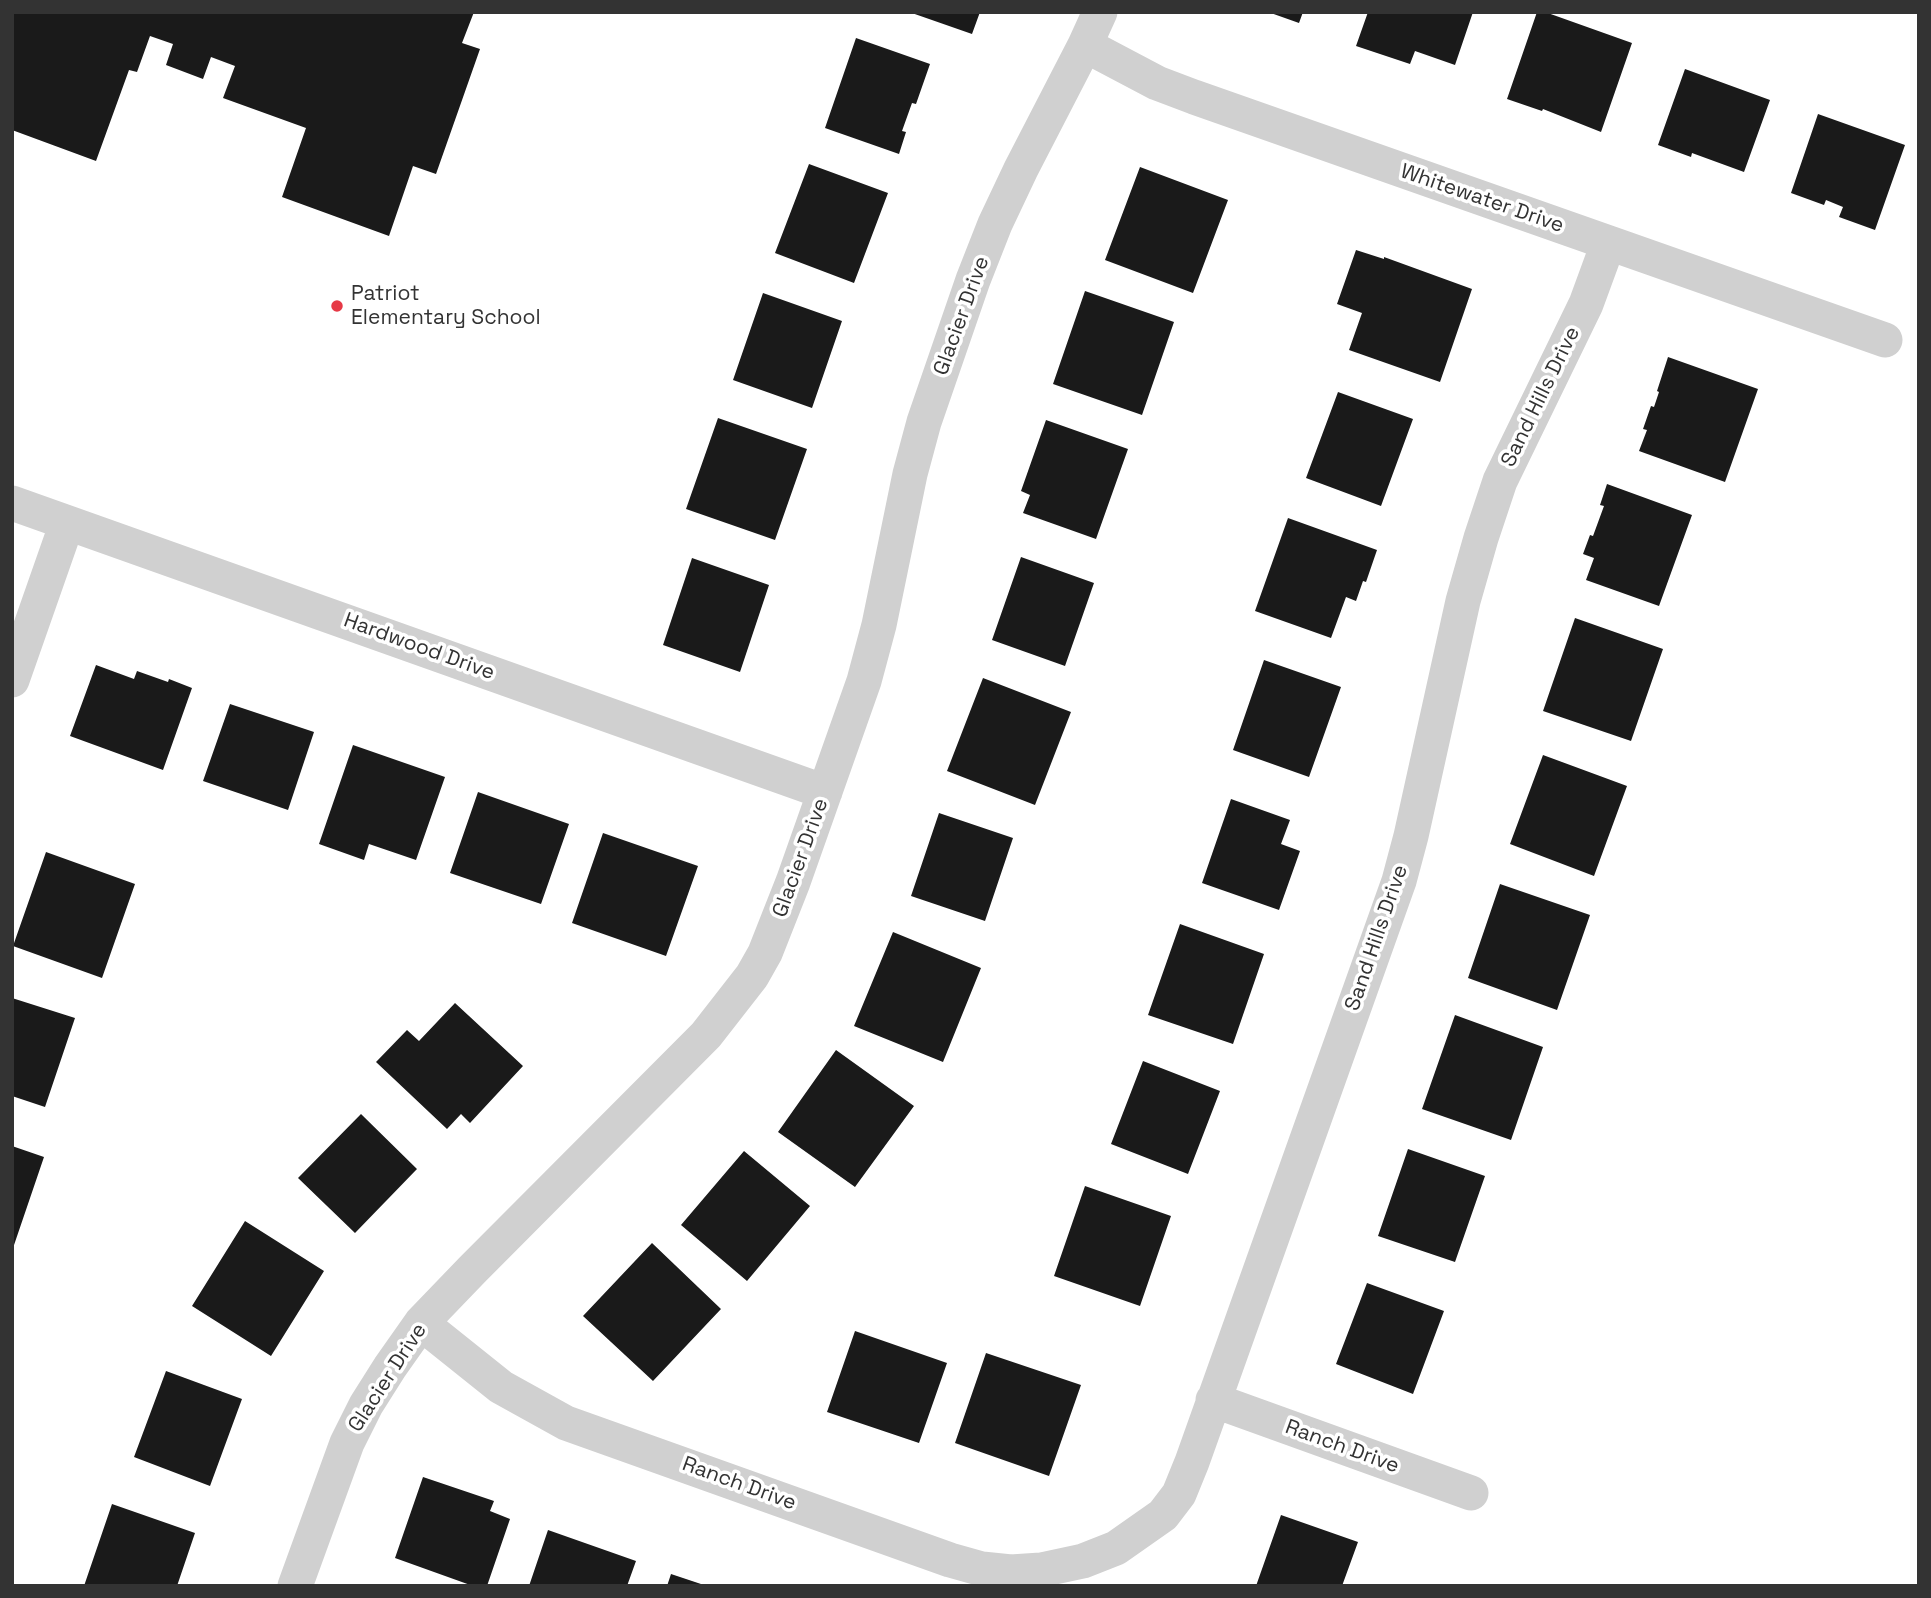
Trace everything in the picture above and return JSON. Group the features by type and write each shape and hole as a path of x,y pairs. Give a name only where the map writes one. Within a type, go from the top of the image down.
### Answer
{"street":[{"name":"Glacier Drive","path":"295,1586 346,1443 384,1376 421,1323 675,1069 731,1006 752,976 773,934 793,882 864,681 924,422 973,280 1021,169 1086,45 1100,12"},
{"name":"Whitewater Drive","path":"1086,45 1134,72 1181,92 1885,340"},
{"name":"Sand Hills Drive","path":"1086,1574 1116,1548 1163,1516 1178,1494 1192,1462 1399,881 1424,782 1451,650 1484,526 1500,481 1586,304 1608,244"},
{"name":"Hardwood Drive","path":"12,503 825,792"},
{"path":"12,680 67,523"},
{"name":"Ranch Drive","path":"421,1323 501,1387 566,1423 950,1560 982,1569 1011,1572 1041,1570 1086,1574"},
{"name":"Ranch Drive","path":"1213,1400 1471,1493"}],"building":[{"name":"Patriot Elementary School","path":"12,12 474,12 462,43 480,49 436,174 413,166 389,236 282,197 306,128 223,98 235,66 211,57 203,79 166,65 173,44 150,36 137,72 129,70 96,161 12,130"},
{"path":"909,12 980,12 972,34"},
{"path":"1268,12 1303,12 1299,23"},
{"path":"1368,12 1473,12 1455,65 1415,51 1410,64 1356,46"},
{"path":"1537,12 1545,12 1632,43 1601,132 1543,109 1542,111 1507,99"},
{"path":"856,38 930,64 916,104 912,103 902,131 906,132 899,154 825,128"},
{"path":"1685,69 1770,100 1744,172 1692,153 1691,157 1658,145"},
{"path":"1818,114 1905,145 1875,230 1839,217 1843,207 1826,200 1824,205 1791,193"},
{"path":"809,164 888,193 854,283 775,253"},
{"path":"1140,167 1228,200 1193,293 1105,260"},
{"path":"1356,250 1384,257 1472,289 1440,382 1349,350 1362,313 1337,304"},
{"path":"1085,291 1174,322 1142,415 1053,384"},
{"path":"763,293 842,321 812,408 733,380"},
{"path":"1668,357 1758,389 1725,482 1639,451 1647,430 1643,429 1651,406 1654,407"},
{"path":"1338,392 1413,419 1381,506 1306,478"},
{"path":"718,418 807,449 775,540 686,509"},
{"path":"1046,420 1128,449 1096,539 1023,513 1030,495 1021,491"},
{"path":"1607,484 1692,515 1659,606 1586,580 1594,558 1583,554 1604,506 1600,505"},
{"path":"1288,518 1377,550 1356,601 1346,597 1331,638 1255,611"},
{"path":"1021,557 1094,583 1065,666 992,640"},
{"path":"692,558 769,585 740,672 663,645"},
{"path":"1575,618 1663,649 1631,741 1543,711"},
{"path":"1264,660 1341,687 1309,777 1233,750"},
{"path":"96,665 134,679 137,671 192,688 163,770 70,736"},
{"path":"983,678 1071,712 1035,805 947,771"},
{"path":"230,704 314,732 288,810 203,781"},
{"path":"353,745 445,777 416,860 369,844 364,860 319,844"},
{"path":"1543,755 1627,786 1594,876 1510,844"},
{"path":"478,792 569,824 541,904 450,873"},
{"path":"1231,799 1290,820 1281,844 1300,851 1279,910 1202,883"},
{"path":"939,813 1013,838 985,921 911,896"},
{"path":"603,833 698,866 666,956 572,923"},
{"path":"46,852 135,884 102,978 13,946"},
{"path":"1500,884 1590,915 1557,1010 1468,978"},
{"path":"1180,924 1264,954 1233,1044 1148,1015"},
{"path":"893,932 981,968 943,1062 854,1026"},
{"path":"12,998 75,1018 45,1107 12,1096"},
{"path":"455,1003 523,1066 470,1123 461,1114 447,1129 376,1062 407,1030 419,1041"},
{"path":"1455,1015 1543,1047 1511,1140 1422,1109"},
{"path":"836,1050 914,1106 855,1187 778,1132"},
{"path":"1143,1061 1220,1091 1188,1174 1111,1144"},
{"path":"361,1114 417,1169 355,1233 298,1178"},
{"path":"12,1146 44,1157 13,1248 12,1248"},
{"path":"1408,1149 1485,1176 1455,1262 1378,1236"},
{"path":"744,1151 810,1206 747,1281 681,1225"},
{"path":"1085,1186 1171,1216 1140,1306 1054,1276"},
{"path":"245,1221 324,1271 271,1356 192,1306"},
{"path":"652,1243 721,1309 653,1381 583,1316"},
{"path":"1367,1283 1444,1311 1413,1394 1336,1364"},
{"path":"855,1331 947,1363 919,1443 827,1412"},
{"path":"986,1353 1081,1385 1049,1476 955,1443"},
{"path":"166,1371 242,1399 210,1486 134,1457"},
{"path":"423,1477 494,1501 490,1511 510,1519 487,1586 473,1586 395,1558"},
{"path":"112,1504 195,1533 177,1586 84,1586"},
{"path":"1281,1515 1358,1542 1342,1586 1256,1586"},
{"path":"548,1530 636,1561 627,1586 529,1586"},
{"path":"671,1574 704,1585 704,1586 667,1586"}],"place":[{"name":"Patriot Elementary School","path":"337,306"}]}
